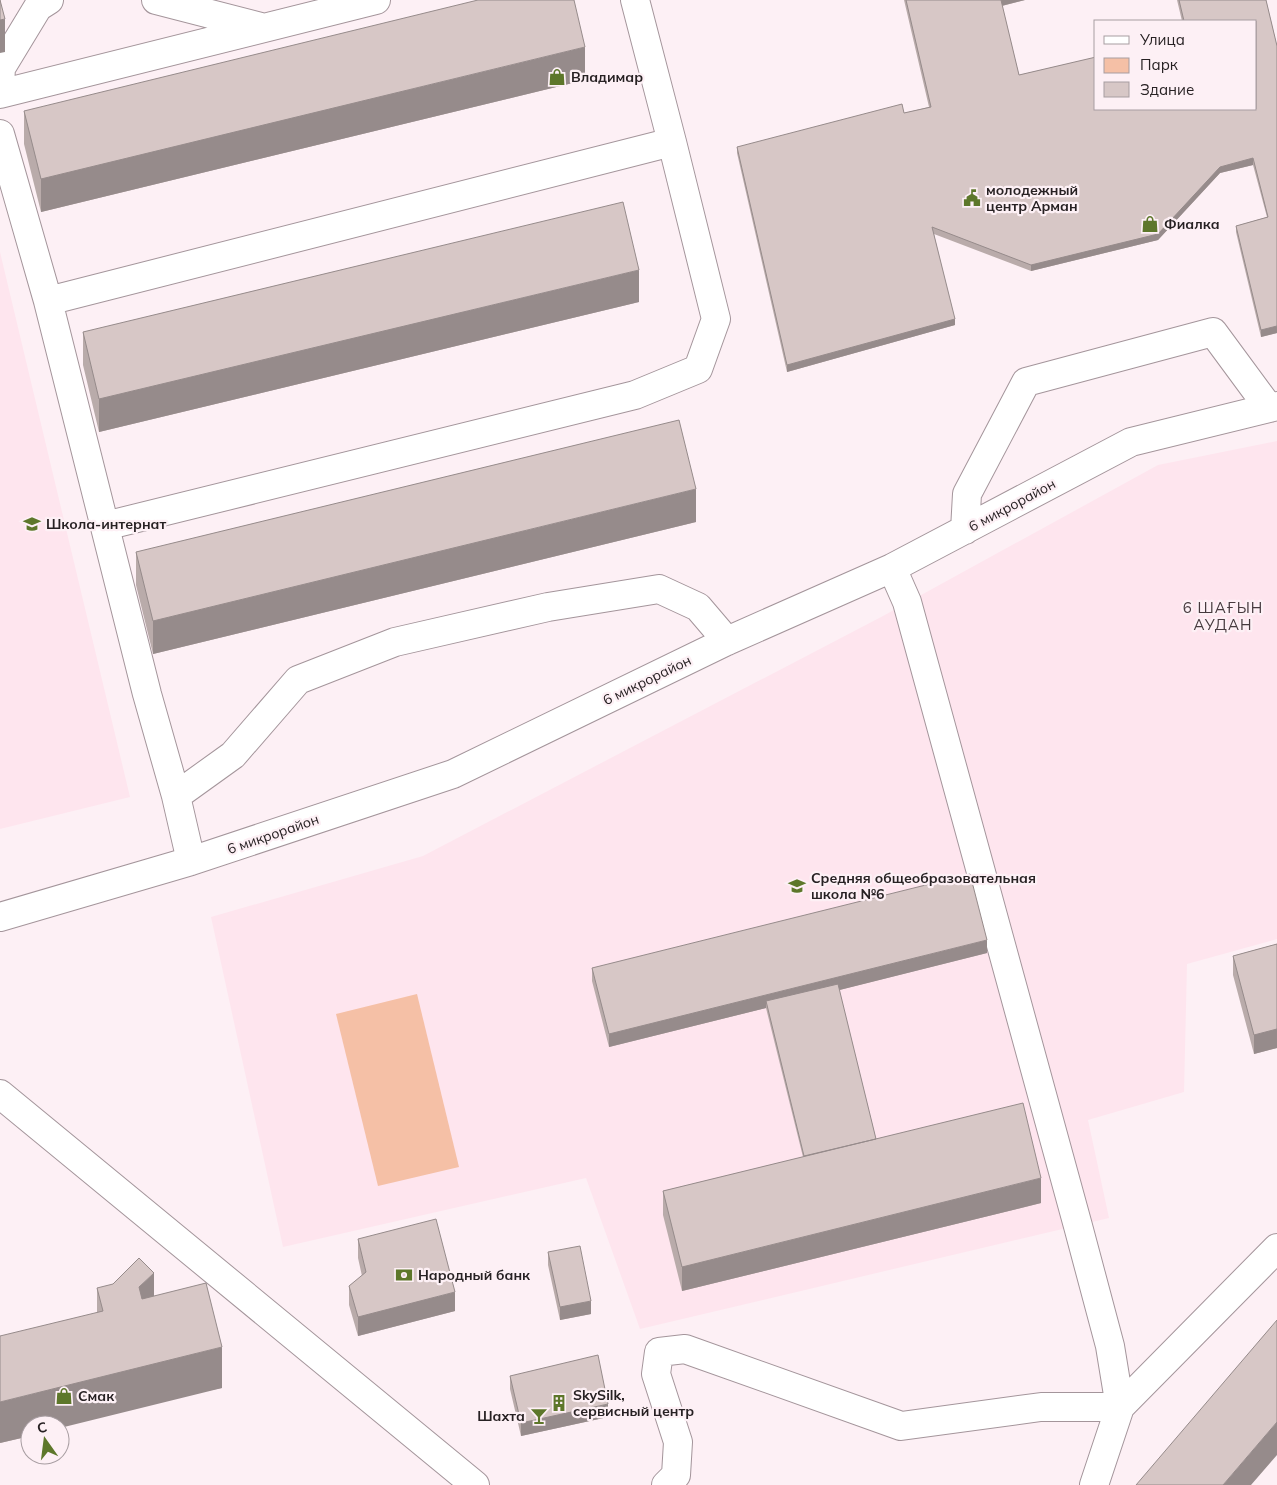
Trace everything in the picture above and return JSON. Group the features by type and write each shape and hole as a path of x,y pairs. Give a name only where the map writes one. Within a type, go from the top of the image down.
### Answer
{"street":[{"path":"0,84 1,68 38,7 49,0"},
{"path":"156,0 263,28"},
{"path":"0,94 376,0"},
{"path":"106,526 635,395 698,369 716,319 635,0"},
{"path":"0,134 48,301 147,694 176,796 191,862"},
{"path":"48,301 672,142"},
{"path":"965,530 967,494 1026,382 1213,332 1273,407"},
{"name":"6 микрорайон","path":"0,917 191,862 453,774 727,641 892,568 1131,442 1273,407"},
{"path":"892,568 910,612 1078,1226 1110,1346 1120,1407"},
{"path":"176,796 233,755 298,680 395,642 548,607 659,589 698,607 727,641"},
{"path":"0,1094 475,1485"},
{"path":"1094,1485 1120,1407 1277,1248"},
{"path":"666,1485 676,1475 678,1442 656,1374 659,1352 685,1349 901,1426 1041,1407 1120,1407"}],"shaded area":[{"name":"Школа-интернат","path":"0,252 130,797 0,829"},
{"name":"Средняя общеобразовательная школа №6","path":"1277,441 1277,939 1187,964 1184,1092 1088,1120 1109,1218 640,1329 586,1178 283,1247 211,917 423,856 883,616 1158,465"}],"green space":[{"path":"417,994 459,1167 378,1186 336,1014"}],"building":[{"path":"0,0 5,19 0,20"},
{"path":"478,0 574,0 585,47 41,179 24,111"},
{"name":"молодежный центр Арман","path":"906,0 1001,0 1019,75 1094,57 1094,110 1257,110 1257,20 1184,20 1179,0 1266,0 1277,46 1277,326 1261,330 1236,226 1268,217 1253,158 1220,167 1158,234 1031,265 932,227 955,319 787,365 737,147 902,104 904,113 931,107"},
{"path":"623,202 639,270 99,399 83,332"},
{"path":"679,420 696,489 153,621 136,552"},
{"path":"970,874 987,940 609,1034 592,968"},
{"path":"1277,944 1277,1029 1254,1035 1233,956"},
{"path":"838,984 876,1139 804,1156 766,1001"},
{"path":"1023,1103 1041,1178 682,1267 663,1191"},
{"name":"Народный банк","path":"436,1219 455,1292 358,1317 349,1286 366,1272 358,1239"},
{"path":"580,1246 591,1301 560,1307 548,1252"},
{"path":"139,1258 154,1273 139,1287 142,1299 206,1283 222,1347 0,1402 0,1336 103,1311 97,1288 113,1284"},
{"path":"1277,1320 1277,1422 1223,1485 1136,1485"},
{"name":"SkySilk, сервисный центр","path":"598,1355 608,1404 521,1423 510,1376"}],"place":[{"name":"Владимар","path":"557,77"},
{"name":"молодежный центр Арман","path":"972,198"},
{"name":"Фиалка","path":"1150,224"},
{"name":"Школа-интернат","path":"32,524"},
{"name":"Средняя общеобразовательная школа №6","path":"797,886"},
{"name":"Народный банк","path":"404,1275"},
{"name":"Смак","path":"64,1396"},
{"name":"SkySilk, сервисный центр","path":"559,1403"},
{"name":"Шахта","path":"539,1416"}],"district":[{"name":"6 ШАҒЫН АУДАН","path":"1223,616"}]}
